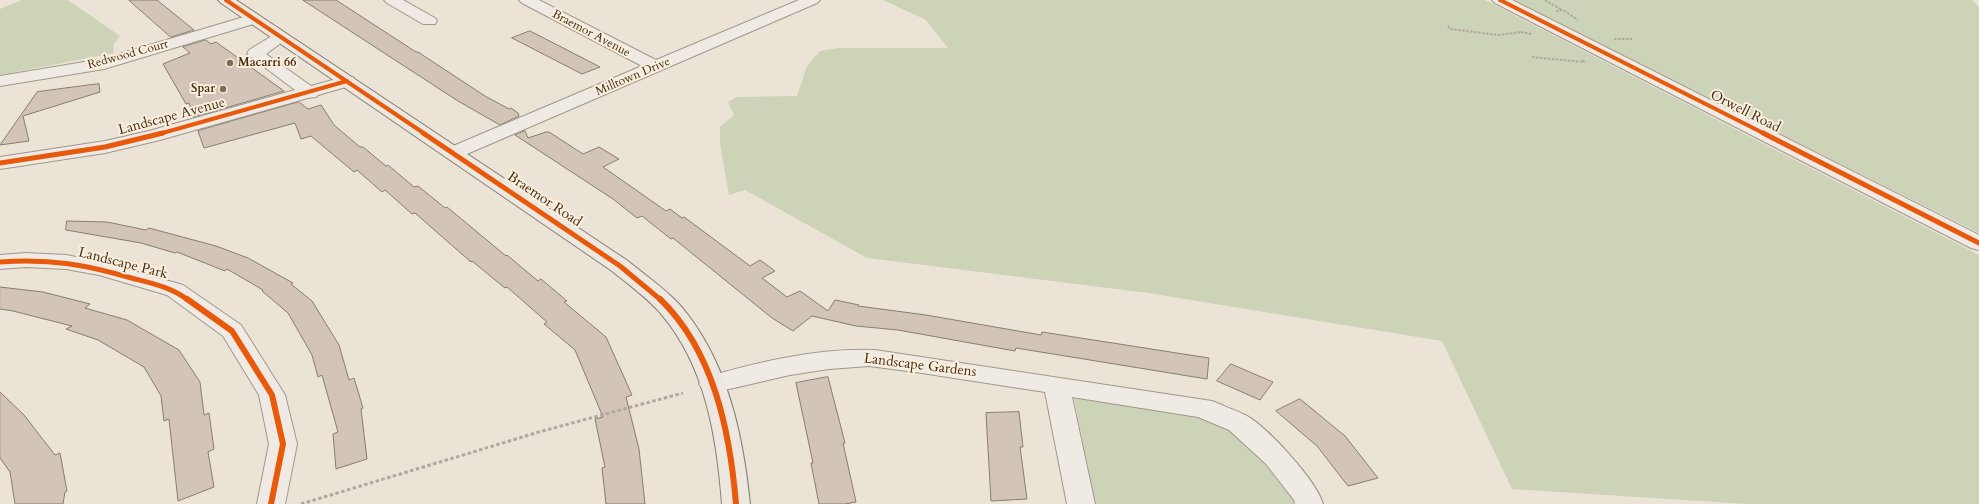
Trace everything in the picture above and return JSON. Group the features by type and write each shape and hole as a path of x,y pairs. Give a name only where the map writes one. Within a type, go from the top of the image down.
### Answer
{"main road":[{"name":"Braemor Road","path":"226,0 620,266 648,288 671,310 688,334 712,384 723,417 731,452 736,504"}],"street":[{"path":"392,0 430,21"},
{"name":"Braemor Avenue","path":"529,0 656,67"},
{"name":"Milltown Drive","path":"453,153 812,0"},
{"name":"Orwell Road","path":"1500,0 1538,28 1979,243"},
{"name":"Redwood Court","path":"0,81 104,64 254,19"},
{"path":"281,37 255,54 310,93"},
{"name":"Landscape Avenue","path":"0,163 105,147 153,136 310,93 347,81"},
{"path":"0,180 20,160"},
{"name":"Landscape Park","path":"0,262 26,260 66,262 102,269 175,290 232,331 272,395 283,444 271,504"},
{"name":"Landscape Gardens","path":"712,384 758,372 811,362 870,358 915,363 1203,408 1238,423 1276,457 1308,496 1309,504"},
{"path":"1058,386 1081,504"}],"path":[{"path":"1545,0 1563,10"},
{"path":"1448,26 1450,28 1498,35 1538,28"},
{"path":"1521,32 1538,28"},
{"path":"1532,57 1584,62 1581,58"},
{"path":"301,504 539,432 682,393"}],"green space":[{"path":"22,0 68,0 120,36 113,45 114,53 0,75 0,9"},
{"path":"883,0 1485,0 1979,255 1979,504 1748,504 1512,489 1442,341 1148,293 867,258 745,190 729,195 720,144 720,127 734,115 728,102 737,97 797,96 807,66 820,51 838,48 948,48 926,20"},
{"path":"1511,0 1973,0 1979,8 1979,233"},
{"path":"1074,398 1207,416 1228,425 1261,455 1293,496 1296,504 1095,504"}],"building":[{"path":"129,0 157,0 194,30 171,37"},
{"path":"303,0 336,0 485,96 509,109 511,108 518,113 519,116 500,125 458,101"},
{"path":"530,31 600,67 582,74 512,38"},
{"path":"206,40 211,44 216,42 284,91 194,117 189,103 186,104 163,64 190,53 183,47"},
{"path":"99,84 100,92 23,116 29,141 0,145 37,92"},
{"path":"299,102 308,109 321,105 334,125 360,147 363,147 386,166 388,165 414,187 418,186 445,208 447,207 538,281 541,279 567,301 564,302 606,337 632,395 626,397 639,449 645,504 606,504 602,468 605,467 595,419 603,417 575,350 544,324 547,322 507,287 505,288 472,261 471,262 415,213 412,214 385,190 382,192 357,170 354,172 311,136 301,139 295,123 204,148 198,131"},
{"path":"525,131 528,138 549,132 583,154 599,147 619,159 603,167 666,211 670,209 682,218 684,217 750,266 760,260 775,271 762,278 787,297 800,291 828,311 835,300 859,305 858,306 926,315 1041,335 1042,332 1209,358 1207,379 1016,348 1015,351 898,330 856,326 812,316 793,331 772,318 673,238 671,239 642,216 637,218 613,199 515,135"},
{"path":"67,221 107,222 146,230 149,228 216,246 248,258 293,283 291,284 312,301 339,345 349,380 354,378 363,408 361,409 367,459 336,469 333,434 338,432 322,375 318,377 312,355 288,313 262,291 263,290 227,269 225,271 177,252 175,253 141,243 66,230"},
{"path":"0,287 43,292 90,304 85,308 127,320 179,350 200,382 204,415 209,413 214,449 208,452 214,487 178,501 169,419 164,421 161,396 144,367 98,340 66,329 72,326 0,309"},
{"path":"1231,364 1273,382 1260,400 1217,381"},
{"path":"828,377 845,443 843,443 856,502 845,504 819,504 811,463 813,463 796,383"},
{"path":"0,392 24,415 55,455 60,453 67,491 65,492 63,504 15,504 10,472 0,458"},
{"path":"1300,399 1345,436 1378,478 1348,486 1317,446 1276,411"},
{"path":"1019,412 1023,447 1020,447 1027,499 991,501 986,413"}],"cycle path":[{"path":"226,0 620,266 653,292 671,310 686,330 699,352 709,376 725,427 734,479 736,504"},
{"path":"1500,0 1979,243"},
{"path":"0,163 105,147 153,136 347,81"},
{"path":"0,262 26,260 66,262 102,269 175,290 232,331 272,395 283,444 271,504"}],"place":[{"name":"Macarri 66","path":"230,63"},
{"name":"Spar","path":"223,89"}]}
